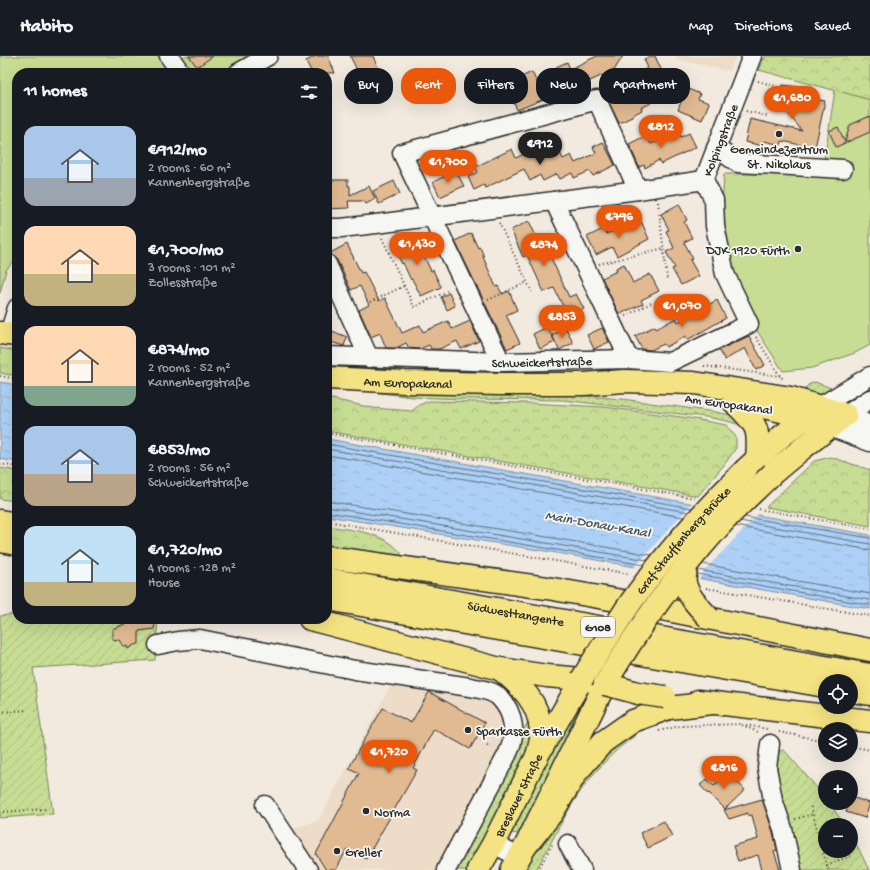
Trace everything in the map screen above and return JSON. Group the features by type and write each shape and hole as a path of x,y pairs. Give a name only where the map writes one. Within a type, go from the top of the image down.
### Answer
{"main road":[{"name":"Am Europakanal","path":"332,378 405,382 584,384 624,381 694,383 791,398 813,412 838,421"},
{"name":"Am Europakanal","path":"584,384 624,391 734,402 776,409 813,412"},
{"path":"734,402 753,422 757,430 758,446 751,464"},
{"name":"Graf-Stauffenberg-Brücke","path":"582,679 645,582 697,519 751,464 783,435 813,412"},
{"name":"Graf-Stauffenberg-Brücke","path":"603,687 627,647 654,608 717,528 773,473 799,450 838,421"},
{"path":"0,521 12,523"},
{"path":"0,541 12,543"},
{"path":"332,558 547,588 806,636 870,650"},
{"path":"686,566 685,582 689,592 693,600 709,618"},
{"name":"Südwesttangente","path":"332,580 870,675"},
{"name":"Südwesttangente","path":"332,600 818,685"},
{"path":"329,624 500,669 547,676 582,679 603,687 665,697 870,721"},
{"path":"500,669 518,684 532,700 536,708 541,732 537,756"},
{"name":"Breslauer Straße","path":"478,870 493,844 537,756 582,679"},
{"path":"518,858 603,687"},
{"path":"858,692 870,694"},
{"path":"518,858 552,813 576,773 603,742 633,722 669,708 712,703"}],"street":[{"path":"169,56 177,68"},
{"path":"247,68 268,56"},
{"name":"Kolpingstraße","path":"749,324 725,274 715,226 714,200 704,180 752,56"},
{"path":"501,362 402,153 597,100 638,190"},
{"path":"716,148 738,163 843,169"},
{"path":"332,228 432,217 704,180"},
{"path":"554,201 629,360"},
{"path":"332,275 369,358"},
{"path":"9,334 12,324"},
{"name":"Schweickertstraße","path":"332,356 501,362 629,360 670,362 749,324"},
{"path":"813,412 870,376"},
{"path":"838,421 870,399"},
{"name":"Am Europakanal","path":"838,421 870,424"},
{"name":"Am Europakanal","path":"838,421 870,442"},
{"path":"158,646 178,641 200,639 355,670 470,686 485,690 499,697 514,724 513,740 509,752 446,870"},
{"path":"773,735 767,768 773,800 781,822 792,870"},
{"path":"265,805 308,870"},
{"path":"562,842 582,870"},
{"path":"493,844 518,858"}],"path":[{"path":"732,108 767,116"},
{"path":"656,187 667,279"},
{"path":"493,209 532,292"},
{"path":"376,224 414,307 464,283"},
{"path":"585,268 664,248"},
{"path":"475,306 527,282"},
{"path":"370,302 404,286"},
{"path":"612,322 653,302"},
{"path":"749,324 780,376 786,381"},
{"path":"698,366 780,376"},
{"path":"0,376 12,378"},
{"path":"332,433 699,499"},
{"path":"0,464 12,466"},
{"path":"753,508 870,529"},
{"path":"332,522 637,576"},
{"path":"699,586 870,616"},
{"path":"0,712 26,710"},
{"path":"653,732 680,726 740,724 773,735"},
{"path":"740,724 760,732 773,735 818,740"},
{"path":"858,747 870,750"},
{"path":"811,807 828,870"},
{"path":"0,812 46,809"},
{"path":"781,822 813,814"},
{"path":"538,870 562,842"},
{"path":"827,865 844,858"}],"shaded area":[{"path":"676,56 736,56 729,71 675,59"},
{"path":"394,679 492,697 510,731 441,870 316,870 289,830 319,820"}],"green space":[{"path":"0,56 251,56 231,68 12,68 12,263 6,270 0,293"},
{"path":"765,56 870,56 870,100 759,70"},
{"name":"DJK 1920 Fürth","path":"835,90 870,100 870,345 855,353 812,368 783,371 750,320 729,274 721,225 724,174 850,174 851,161 824,161"},
{"path":"0,348 12,350 12,375 0,373"},
{"path":"815,382 831,388 820,394 801,394 808,385"},
{"path":"347,389 562,394 622,399 736,416 747,427 706,417 563,400 413,397"},
{"path":"332,399 373,408 412,411 419,405 429,401 528,403 604,407 689,418 726,425 736,437 736,448 698,496 332,432"},
{"path":"831,457 870,470 870,526 766,507 814,461"},
{"path":"0,468 12,470 12,500 0,499"},
{"path":"332,527 377,536 394,546 401,553 401,557 332,546"},
{"path":"12,615 12,624 158,624 155,660 33,668 53,814 0,818 0,616"},
{"path":"572,703 583,705 522,836 511,833"},
{"path":"530,718 536,734 468,870 450,870"},
{"path":"634,729 637,734 610,756 582,789 536,870 521,870 585,769"},
{"path":"784,750 818,789 818,810 834,810 840,818 818,818 818,858 858,858 858,847 869,870 801,870 780,788 777,766 779,751"}],"water":[{"path":"0,382 12,384 12,461 0,459"},
{"name":"Main-Donau-Kanal","path":"332,440 870,535 870,609 557,553 332,517"}],"pier":[{"path":"693,502 759,513 707,568 700,577 700,581 633,569"}],"building":[{"path":"189,56 213,56 197,67"},
{"path":"316,56 328,56 335,73 332,73 332,68 310,68 306,61"},
{"path":"350,56 373,56 378,68 356,68"},
{"path":"597,56 623,56 616,68 599,68 599,77 591,81 591,68 572,68"},
{"path":"655,56 660,68 648,68 644,59"},
{"path":"567,62 570,68 556,68 556,67"},
{"path":"532,72 536,81 536,102 517,110 514,104 528,104 528,74"},
{"path":"783,85 814,89 819,100 825,101 815,148 782,141 781,145 764,141 763,146 745,142 750,119 802,131 786,111 783,104 781,98"},
{"path":"690,90 700,94 698,99 709,103 702,120 678,110 680,104 690,104"},
{"path":"610,104 649,104 641,108 642,110 631,116 632,117 619,123"},
{"path":"870,116 870,132 836,147 829,131 838,127 845,142 850,125"},
{"path":"678,131 681,137 689,133 696,147 661,164 659,160 645,168 644,165 639,167 629,144 647,135 651,144"},
{"path":"603,142 615,165 593,176 590,171 574,178 572,173 560,179 557,174 543,181 540,175 530,181 524,169 485,188 484,185 474,190 468,177 478,172 475,167 512,149 516,158 539,146 541,152 556,144 563,159 571,155 575,163 596,153 593,147"},
{"path":"456,171 464,186 440,197 433,182"},
{"path":"332,180 348,180 350,195 369,186 375,199 366,204 364,201 348,201 349,208 332,209"},
{"path":"394,181 400,194 379,204 373,191"},
{"path":"679,204 687,220 684,222 692,238 684,242 693,259 690,260 699,276 681,285 672,269 675,268 666,252 674,248 666,231 669,230 661,214"},
{"path":"529,221 542,249 546,247 569,297 576,294 584,309 568,316 554,288 544,292 527,255 523,257 511,230"},
{"path":"641,221 649,239 617,256 612,247 596,255 587,237 603,229 606,234 623,226 624,230"},
{"path":"471,233 478,248 480,247 496,287 498,286 502,294 509,291 517,310 506,315 520,343 507,349 455,241"},
{"path":"414,237 441,287 421,296 393,246"},
{"path":"347,244 361,273 364,272 379,301 385,298 402,333 420,325 423,332 448,321 452,329 470,321 479,341 461,349 457,341 439,349 431,349 429,345 420,349 409,348 406,343 396,348 386,348 380,333 371,337 359,310 369,305 360,286 351,290 337,260 332,255 332,252"},
{"path":"624,264 633,283 650,274 659,291 641,300 643,304 619,314 602,278 617,271 616,268"},
{"path":"449,293 455,306 447,310 441,297"},
{"path":"717,300 726,318 687,340 686,336 666,347 664,344 651,350 642,349 635,336 655,326 656,329 676,318 678,322"},
{"path":"547,327 555,342 540,349 533,334"},
{"path":"566,328 573,343 559,350 552,335"},
{"path":"602,328 609,342 594,349 587,335"},
{"path":"332,331 347,337 344,346 332,342"},
{"path":"749,336 765,365 756,370 745,348 725,360 719,350"},
{"path":"125,624 155,624 154,629 139,631 139,644 128,649 127,646 123,646 119,640 112,639 112,629"},
{"path":"429,692 485,723 470,749 434,729 413,768 417,770 366,859 347,849 336,870 326,870 316,854 359,773 349,768 364,740 383,708 411,723"},
{"path":"728,772 745,790 725,809 700,785 707,779 714,786"},
{"path":"762,799 773,832 777,850 774,851 780,870 762,870 758,855 738,861 733,846 758,839 752,815 748,816 748,813 729,819 724,810"},
{"path":"858,799 870,803 865,818 846,812 847,810 858,810"},
{"path":"664,821 672,836 648,848 640,833"}],"place":[{"name":"Gemeindezentrum St. Nikolaus","path":"779,134"},
{"name":"DJK 1920 Fürth","path":"798,249"},
{"name":"Sparkasse Fürth","path":"468,730"},
{"name":"Norma","path":"366,811"},
{"name":"Greller","path":"337,851"}]}
